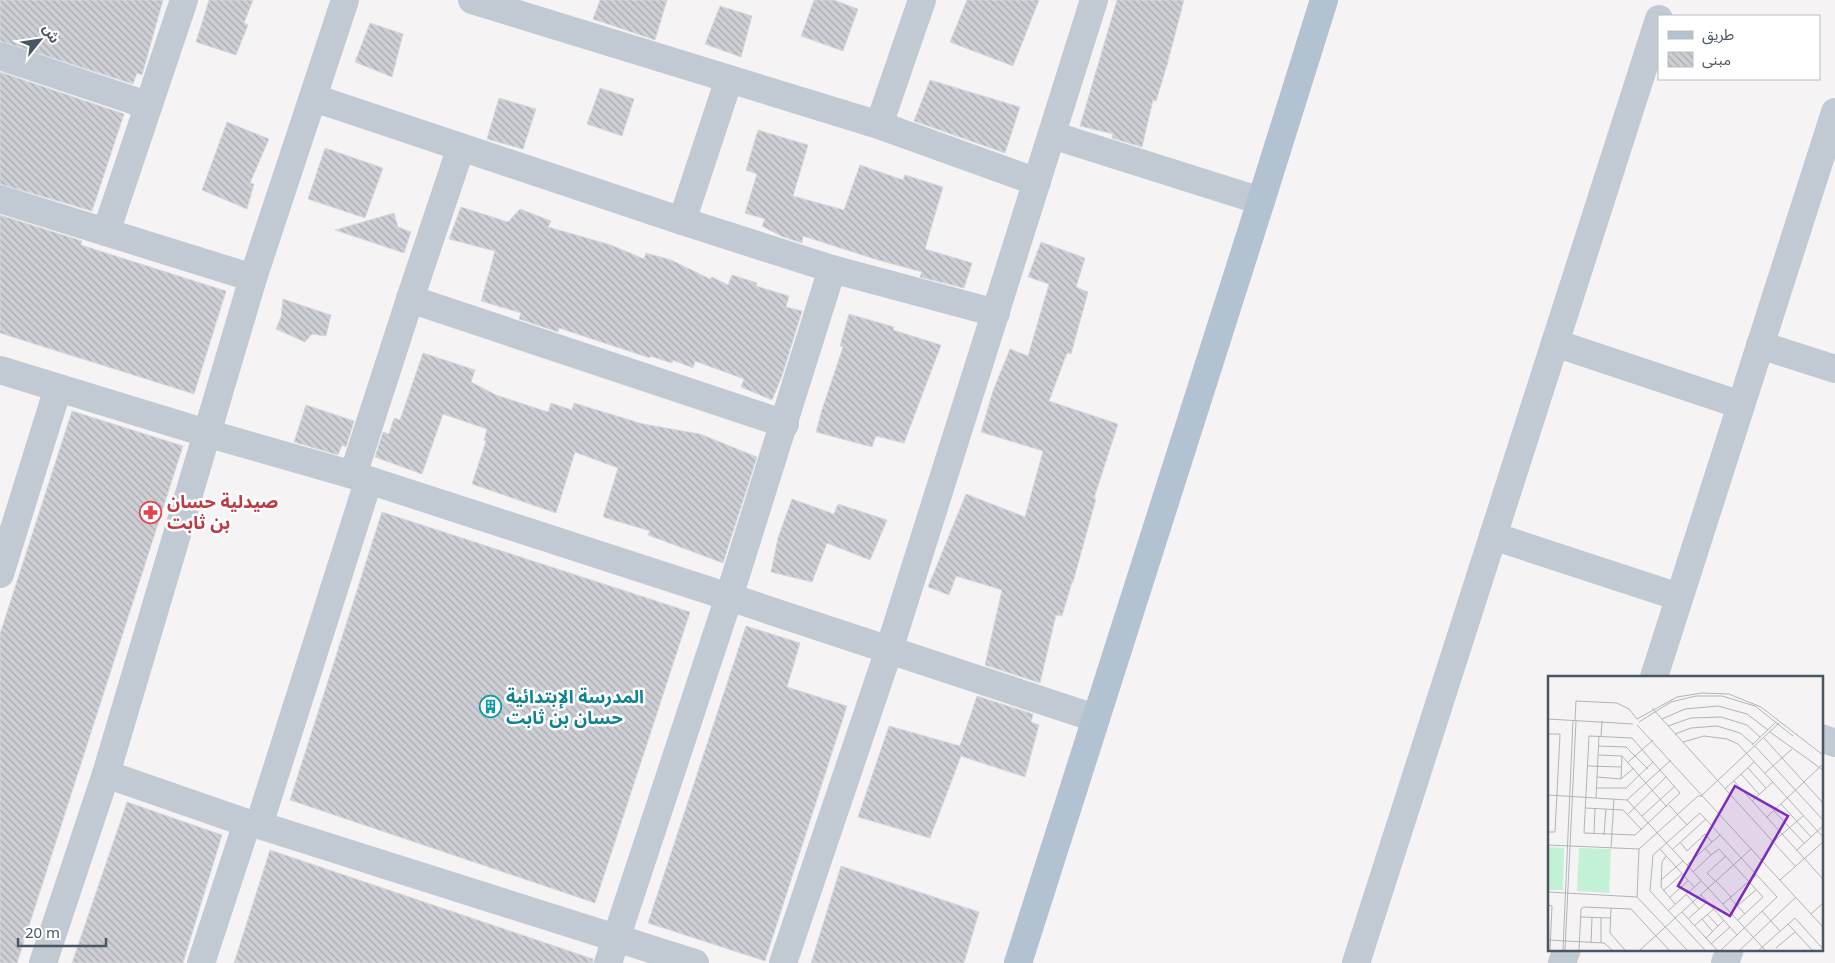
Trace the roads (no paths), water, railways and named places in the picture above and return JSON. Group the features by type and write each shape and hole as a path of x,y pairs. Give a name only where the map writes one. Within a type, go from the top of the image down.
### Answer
{"main road":[{"path":"1018,963 1262,201 1324,0"}],"street":[{"path":"106,232 184,0"},
{"path":"43,963 106,774 253,278 345,0"},
{"path":"472,0 499,4 729,79 879,125 1037,182"},
{"path":"879,125 922,0"},
{"path":"783,963 889,650 1094,0"},
{"path":"1660,15 1665,0"},
{"path":"1356,963 1658,21"},
{"path":"0,56 148,105"},
{"path":"682,221 729,79"},
{"path":"314,98 832,269 996,313"},
{"path":"1654,676 1835,112"},
{"path":"1052,135 1262,201"},
{"path":"201,963 253,824 360,478 410,299 461,147"},
{"path":"0,199 253,278"},
{"path":"608,963 730,597 832,269"},
{"path":"410,299 785,424"},
{"path":"1555,343 1741,405"},
{"path":"1760,344 1835,369"},
{"path":"0,370 360,478 730,597 1095,718"},
{"path":"0,574 6,533 58,388"},
{"path":"1493,536 1679,597"},
{"path":"1822,738 1835,743"},
{"path":"106,774 253,824 695,963"},
{"path":"1562,963 1567,950"},
{"path":"1725,963 1730,950"}],"place":[{"name":"صيدلية حسان بن ثابت","path":"151,512"},
{"name":"المدرسة الإبتدائية حسان بن ثابت","path":"490,707"}]}
